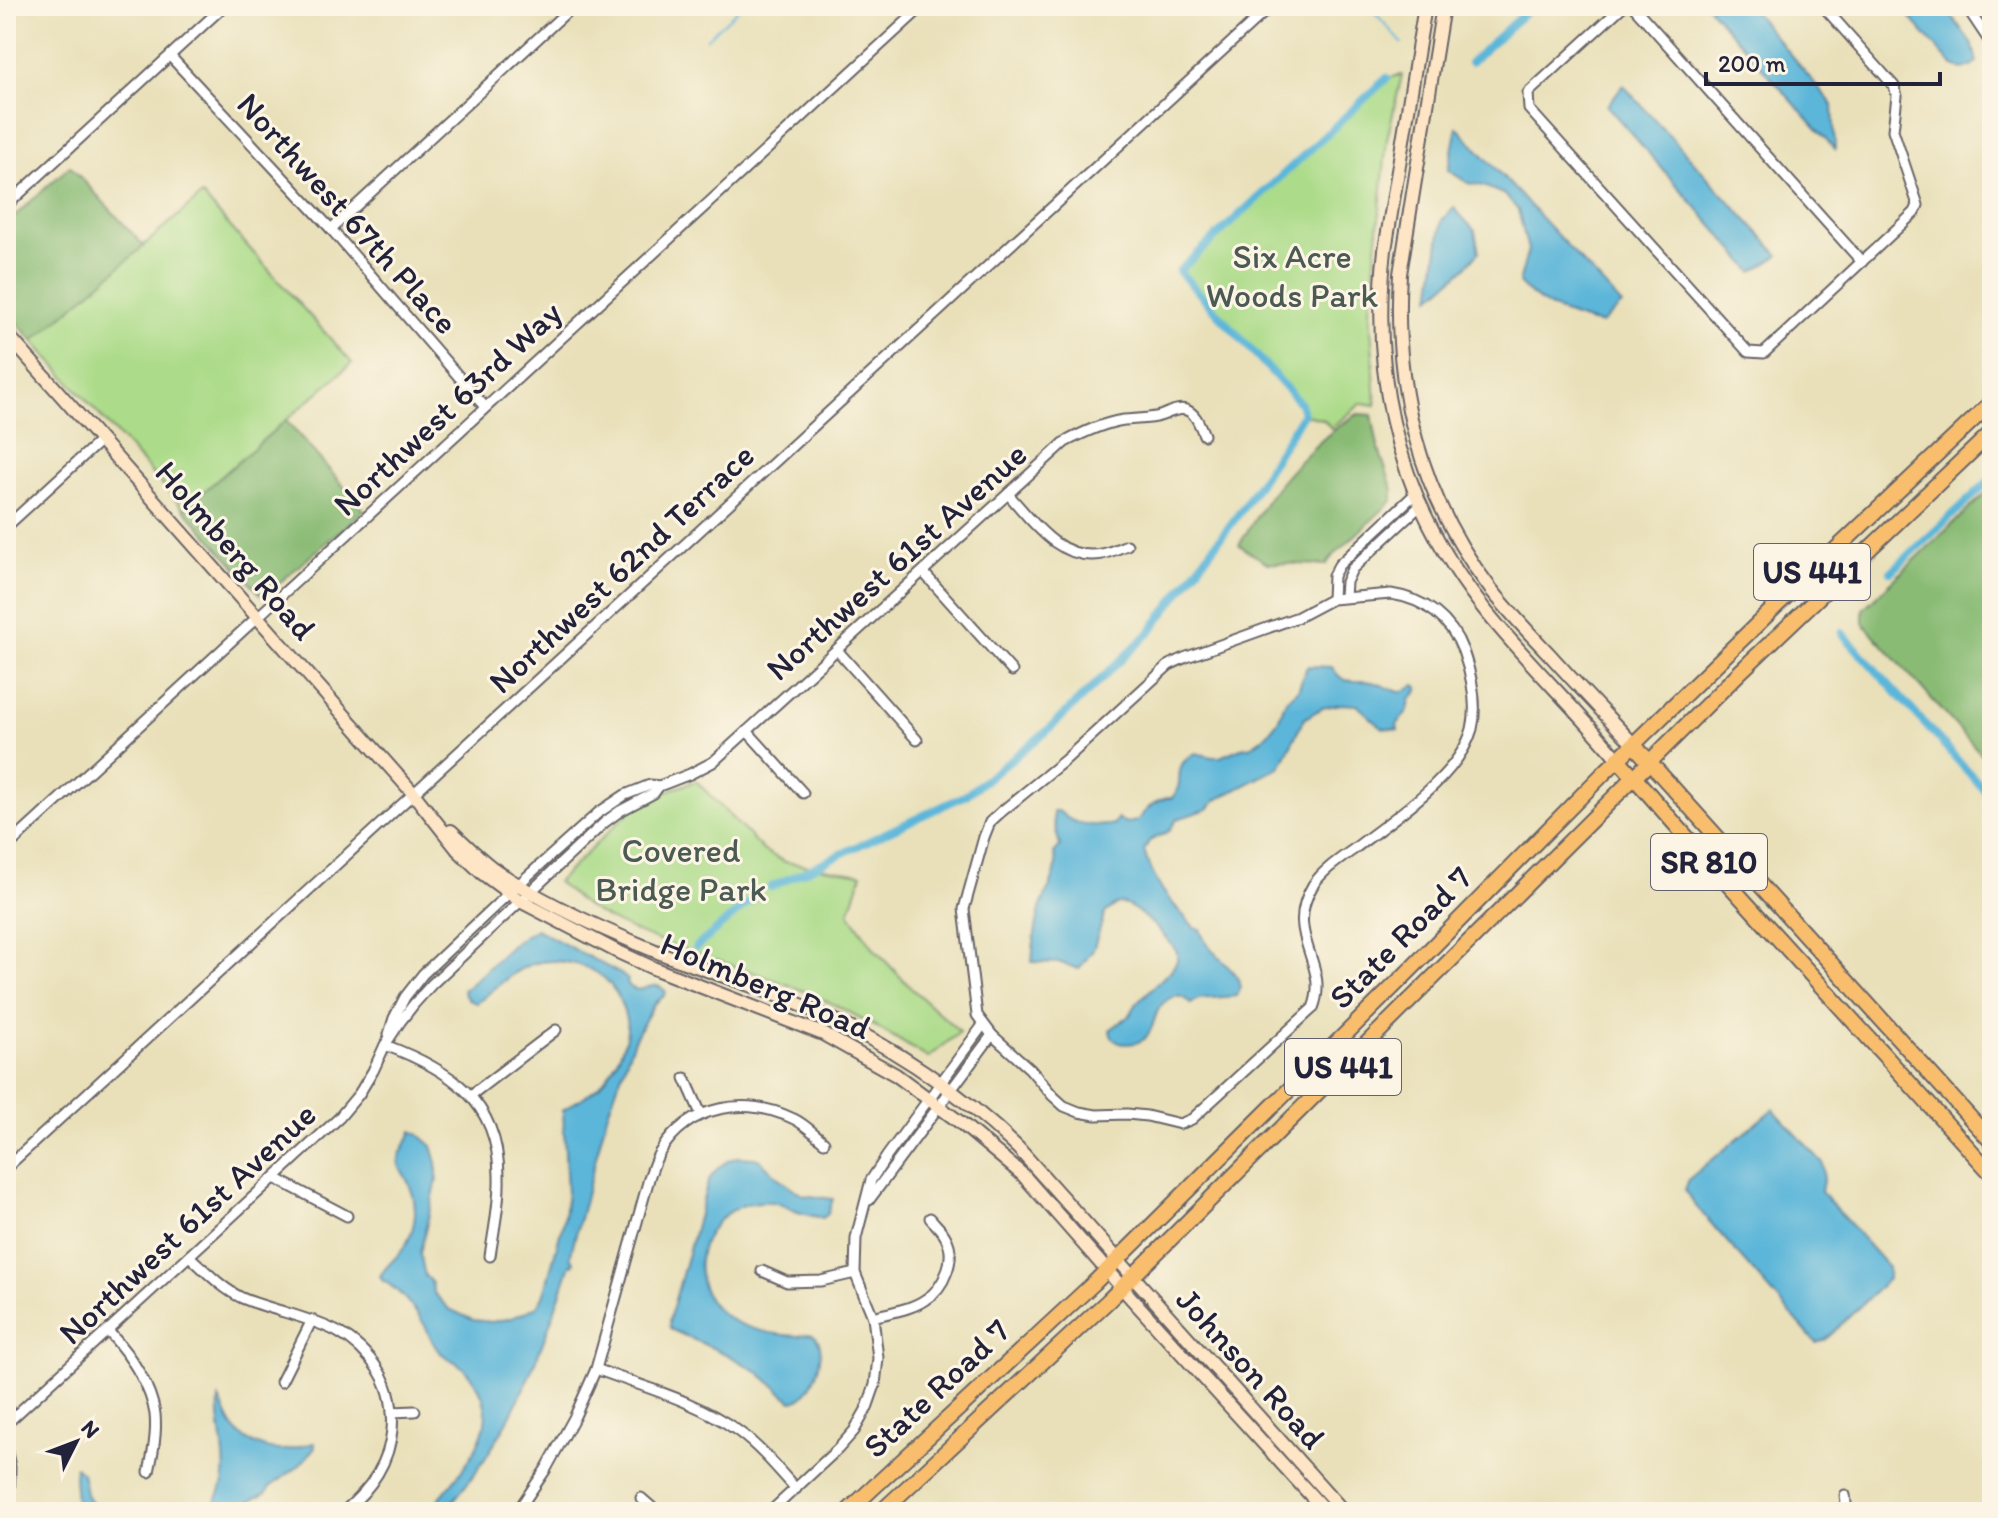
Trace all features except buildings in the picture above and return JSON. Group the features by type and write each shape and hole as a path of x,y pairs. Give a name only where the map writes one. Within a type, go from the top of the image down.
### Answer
{"main road":[{"name":"State Road 7","path":"847,1512 1112,1265 1618,759 1992,402"},
{"name":"State Road 7","path":"881,1512 1127,1282 1740,672 1992,432"},
{"path":"1899,520 1916,491 1919,470"},
{"name":"SR 810","path":"1634,745 1992,1142"},
{"name":"SR 810","path":"1618,759 1992,1174"},
{"path":"1400,1011 1402,989 1410,970"},
{"path":"1831,995 1855,1006 1870,1007"},
{"path":"1362,1049 1371,1024 1367,1013"},
{"path":"1848,1014 1861,1014 1891,1032"}],"street":[{"path":"6,206 224,6"},
{"path":"331,229 573,6"},
{"name":"Northwest 63rd Way","path":"6,848 923,6"},
{"name":"Northwest 62nd Terrace","path":"6,1168 1271,6"},
{"path":"1425,6 1385,250 1380,299 1381,344 1388,404 1398,446 1417,500 1445,553 1482,606 1618,759"},
{"path":"1443,6 1402,260 1399,305 1401,363 1420,451 1436,495 1456,535 1491,589 1634,745"},
{"path":"1623,6 1528,93 1529,109 1748,352 1756,354 1764,353 1915,212 1918,205 1893,130 1897,96 1894,86 1823,6"},
{"path":"1633,6 1862,262"},
{"path":"1966,6 1992,45"},
{"path":"1987,6 1992,14"},
{"name":"Northwest 67th Place","path":"170,56 331,229 485,407"},
{"name":"Holmberg Road","path":"6,333 413,793 458,850 482,873 649,949 770,992 874,1040 952,1091 996,1127 1018,1148 1112,1265"},
{"name":"Northwest 61st Avenue","path":"6,1424 339,1118 373,1071 394,1018 423,974 519,890 598,813 625,795 650,785 659,786 713,762 1065,442 1101,425 1146,419 1185,409 1193,413 1204,435"},
{"path":"6,527 101,440"},
{"path":"1008,494 1049,539 1065,549 1093,555 1127,545"},
{"path":"1332,599 1333,576 1339,565 1359,545 1417,500 1436,495"},
{"path":"1345,597 1346,582 1352,569 1417,500"},
{"path":"1359,545 1367,554"},
{"path":"923,572 1012,671"},
{"path":"1399,595 1430,607 1458,637 1474,705 1472,729 1461,753 1428,790 1315,882 1302,915 1303,932 1318,982 1313,1008 1192,1119 1180,1124 1147,1116 1096,1115 1064,1106 1030,1069 992,1035 977,1015 964,909 990,822 1065,760 1169,665 1293,619 1332,599 1345,597 1399,595"},
{"path":"837,650 917,740"},
{"path":"747,731 803,793"},
{"name":"Holmberg Road","path":"519,890 520,901 604,945 653,968 823,1034 872,1060 929,1098 1023,1175 1112,1265"},
{"name":"Northwest 61st Avenue","path":"385,1045 432,984 520,901"},
{"path":"770,1512 838,1449 854,1431 867,1408 875,1385 878,1358 873,1317 855,1273 856,1238 871,1180 983,1025"},
{"path":"471,1095 556,1030"},
{"path":"865,1206 992,1035"},
{"path":"385,1045 434,1066 453,1079 471,1095 493,1135 498,1154 498,1199 490,1256"},
{"path":"685,1078 701,1114"},
{"path":"517,1512 546,1469 596,1369 650,1175 667,1141 701,1114 737,1106 756,1107 797,1120 824,1142"},
{"path":"275,1178 347,1216"},
{"path":"873,1317 928,1298 941,1284 949,1264 950,1248 946,1237 930,1218"},
{"path":"189,1256 222,1287 243,1299 337,1331 356,1343 383,1378 393,1417 391,1441 384,1462 372,1482 343,1512"},
{"name":"Johnson Road","path":"1112,1265 1326,1512"},
{"path":"762,1271 787,1282 821,1281 855,1273"},
{"name":"Johnson Road","path":"1127,1282 1344,1512"},
{"path":"281,1382 312,1320"},
{"path":"108,1331 139,1371 155,1414 154,1449 149,1472"},
{"path":"596,1369 683,1402 737,1430 761,1450 796,1489"},
{"path":"393,1417 415,1411"},
{"path":"6,1448 10,1467 9,1512"},
{"path":"1842,1512 1845,1495"},
{"path":"641,1498 657,1512"},
{"path":"1313,1499 1323,1501 1334,1512"}],"green space":[{"name":"Six Acre Woods Park","path":"1402,75 1387,139 1370,309 1376,405 1362,403 1331,428 1324,420 1303,414 1300,403 1179,271 1387,78"},
{"path":"70,166 144,246 33,341 6,310 6,224"},
{"path":"202,195 352,363 184,509 33,341"},
{"path":"1358,414 1372,415 1393,500 1326,565 1267,563 1239,545 1288,474 1322,440"},
{"path":"286,420 364,510 263,597 184,509"},
{"path":"1992,487 1992,766 1863,623 1863,609"},
{"name":"Covered Bridge Park","path":"696,781 764,851 785,862 862,874 849,913 875,950 960,1032 928,1058 859,1017 805,991 662,942 614,922 587,906 557,882 631,810"}],"water":[{"path":"1707,6 1749,6 1833,105 1835,149"},
{"path":"1900,6 1945,6 1973,46 1977,62 1965,68 1952,65"},
{"path":"1623,85 1779,255 1753,272 1607,106"},
{"path":"1457,127 1622,305 1601,324 1557,310 1519,283 1528,250 1518,210 1505,195 1468,183 1448,170"},
{"path":"1454,208 1475,231 1479,252 1431,297 1442,220"},
{"path":"1308,666 1332,667 1341,678 1349,681 1372,682 1398,691 1415,685 1418,691 1397,725 1398,730 1381,727 1357,705 1322,708 1304,719 1280,767 1216,800 1208,809 1177,819 1168,832 1149,841 1144,851 1158,883 1194,927 1200,929 1203,938 1233,972 1241,987 1237,996 1198,999 1191,1004 1181,997 1169,999 1160,1007 1144,1039 1131,1044 1119,1043 1112,1038 1110,1030 1130,1015 1137,1003 1172,969 1177,961 1177,952 1142,915 1118,903 1105,913 1093,950 1079,969 1061,963 1032,962 1040,909 1056,867 1054,853 1060,846 1053,811 1073,821 1091,825 1114,824 1117,819 1127,823 1137,821 1157,802 1172,798 1179,785 1180,769 1188,758 1196,753 1220,757 1252,746 1267,735 1278,721 1286,700 1298,690"},
{"path":"536,929 621,974 632,988 637,990 656,986 666,992 654,1004 634,1040 607,1115 571,1253 573,1265 570,1264 520,1396 486,1457 466,1485 443,1512 427,1512 476,1449 485,1420 485,1406 471,1377 439,1351 411,1305 380,1276 404,1248 414,1221 412,1191 399,1165 401,1152 412,1131 432,1146 437,1163 437,1180 420,1253 425,1276 431,1281 434,1293 449,1309 473,1320 492,1322 526,1312 538,1305 544,1294 563,1223 567,1194 563,1110 603,1082 619,1056 627,1032 622,1006 608,982 587,968 569,963 550,961 532,964 510,976 477,1003 466,997 463,990 516,941"},
{"path":"1773,1109 1823,1163 1821,1192 1888,1267 1888,1279 1825,1340 1816,1343 1685,1190 1689,1179"},
{"path":"737,1157 760,1160 803,1195 833,1199 828,1214 823,1218 773,1202 736,1208 722,1217 711,1230 700,1260 700,1277 706,1294 722,1313 758,1330 797,1336 810,1334 817,1339 820,1356 816,1376 805,1393 792,1401 757,1371 670,1329 669,1321 708,1182 720,1166"},
{"path":"219,1399 233,1427 255,1444 283,1450 314,1443 315,1448 298,1467 267,1492 231,1512 208,1512 224,1479"},
{"path":"75,1467 82,1473 86,1494 96,1512 77,1512"}],"waterway":[{"path":"706,39 742,6"},
{"path":"1369,6 1402,43"},
{"path":"1471,62 1532,6"},
{"path":"771,887 966,795 1046,732 1149,633 1243,508 1303,414 1300,403 1179,271 1387,78"},
{"path":"1891,572 1992,478"},
{"path":"1842,633 1992,798"},
{"path":"696,947 754,898"}]}
